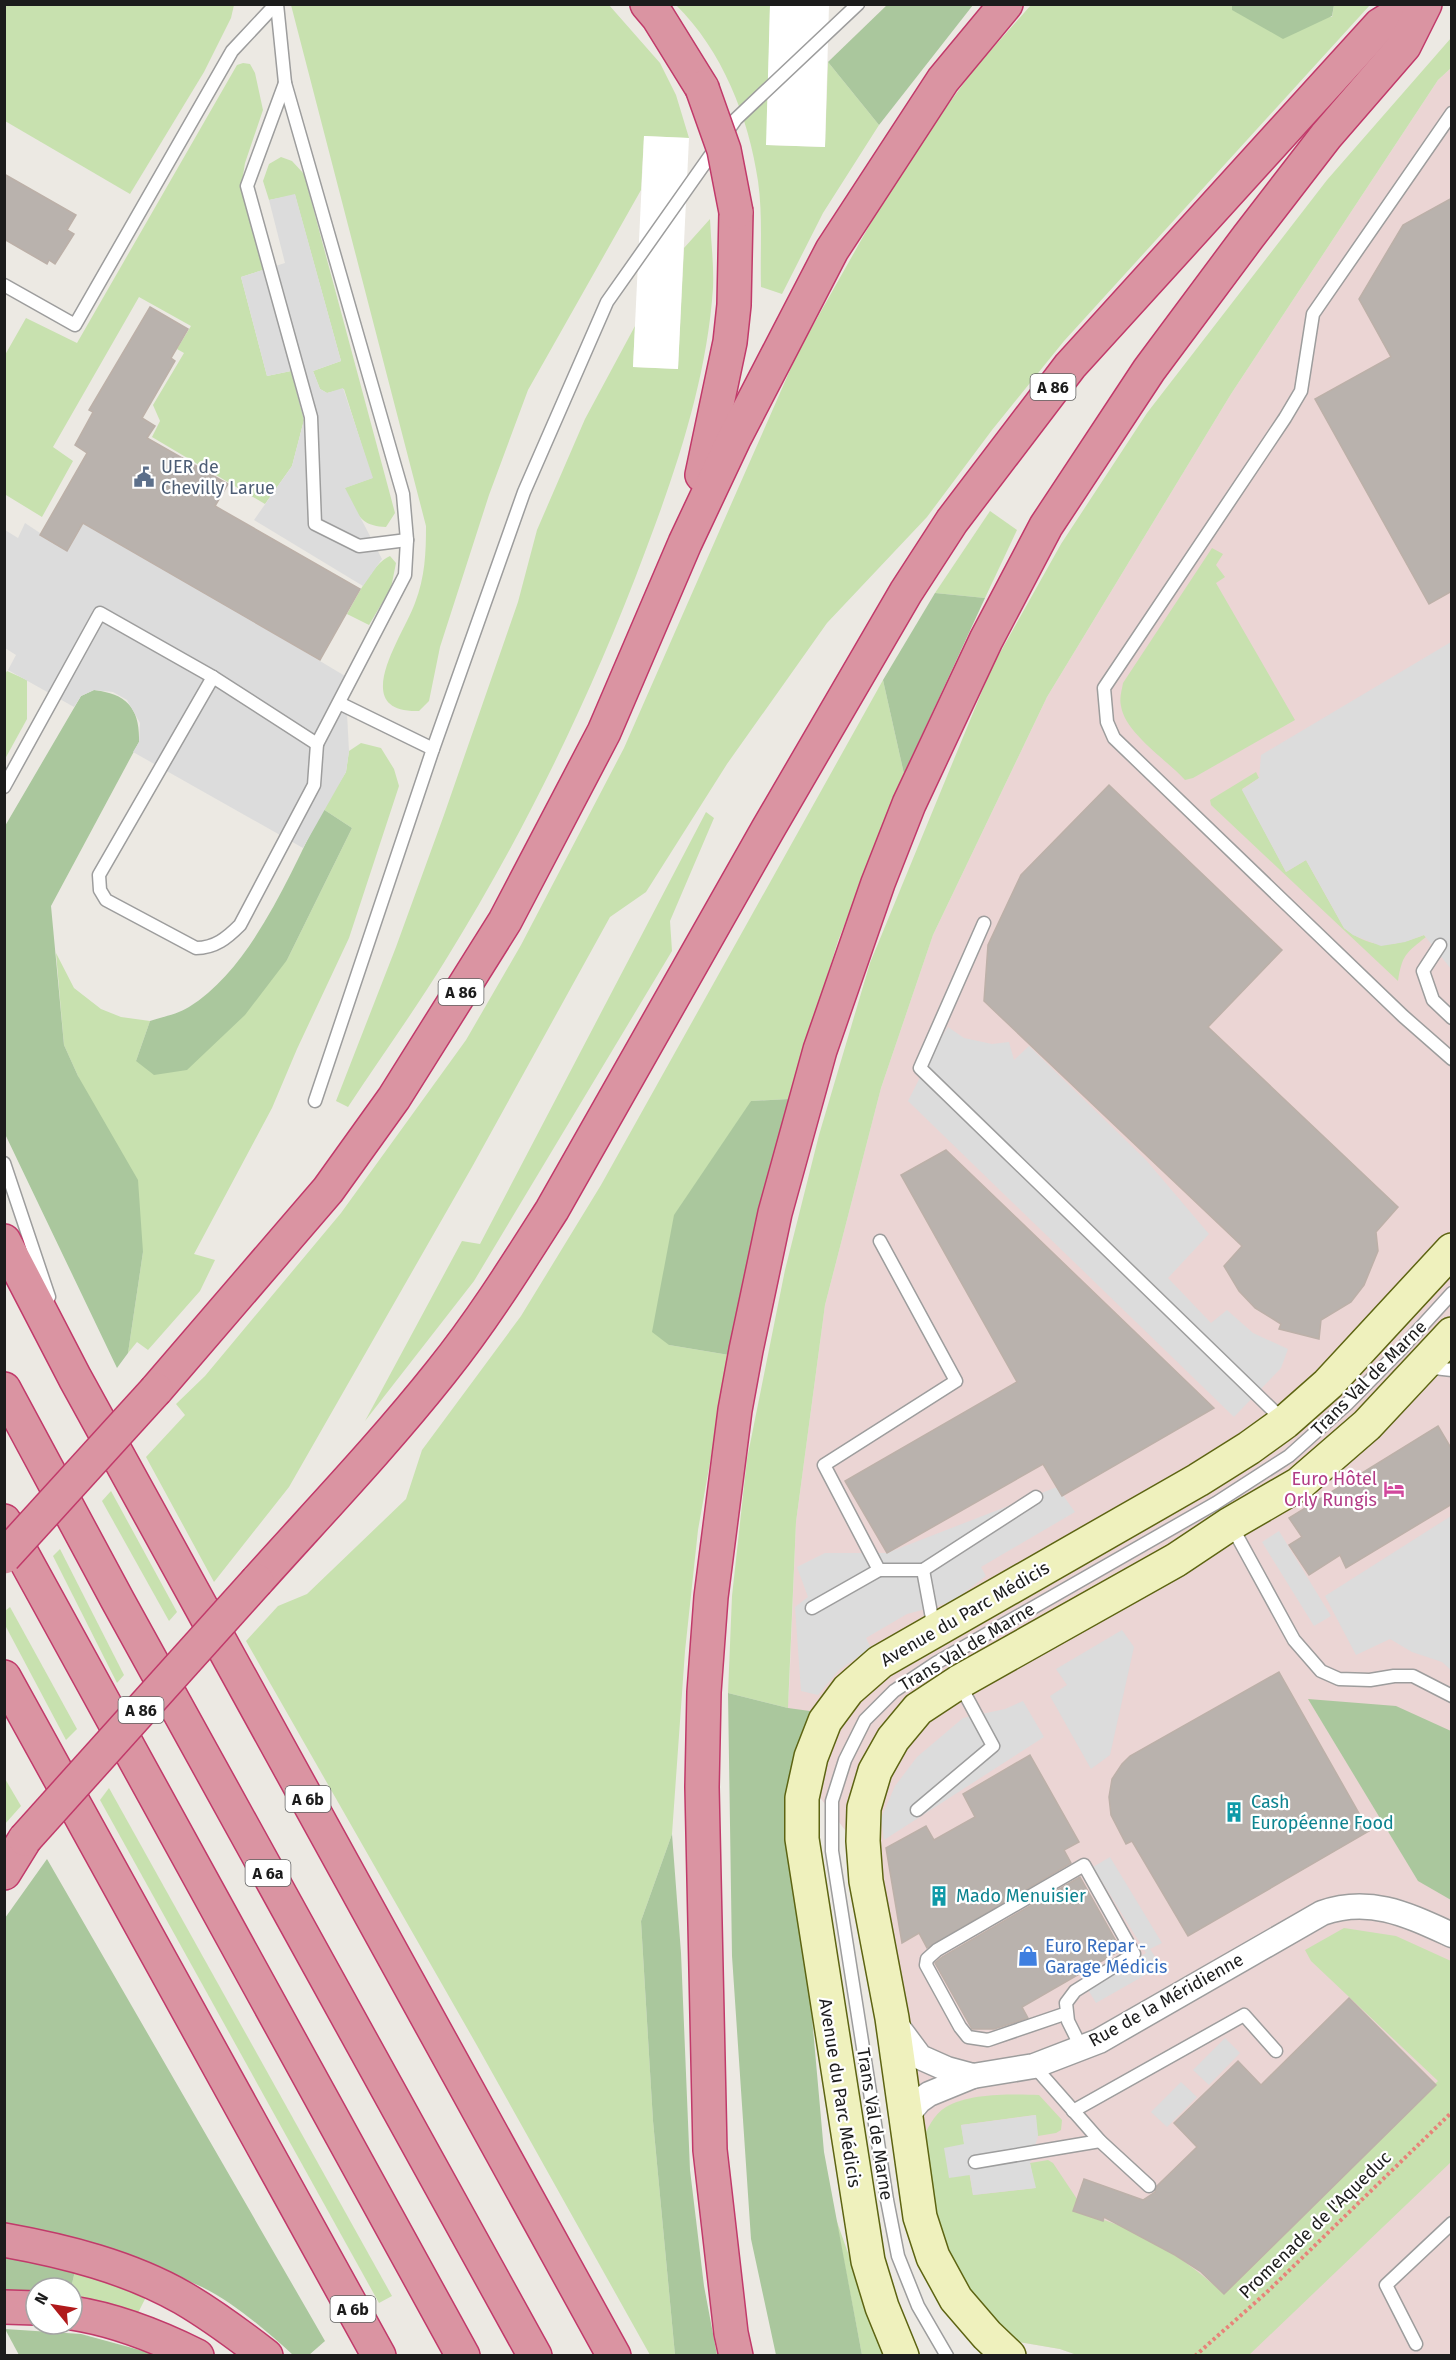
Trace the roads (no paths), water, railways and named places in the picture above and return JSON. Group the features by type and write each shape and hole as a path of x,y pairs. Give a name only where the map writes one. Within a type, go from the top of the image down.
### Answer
{"highway":[{"path":"647,4 664,26 702,88 724,150 736,212 734,304 730,342 710,440 685,543"},
{"name":"A 86","path":"4,1557 156,1390 328,1190 394,1098 505,921 604,732 685,543 734,439 832,249 943,80 1006,4"},
{"name":"A 86","path":"15,1848 419,1399 466,1340 558,1200 768,829 906,592 952,521 990,469 1070,366 1221,198 1380,26 1414,4"},
{"path":"736,2355 710,2150 702,1787 704,1692 715,1562 746,1350 775,1213 813,1071 848,964 909,804 976,660 1046,526 1149,370 1326,136 1404,46 1425,4"},
{"name":"A 6b","path":"4,1241 75,1378 614,2355"},
{"name":"A 6a","path":"4,1389 118,1602 535,2355"},
{"path":"4,1521 463,2355"},
{"name":"A 6b","path":"4,1677 379,2355"},
{"path":"4,1873 15,1848"},
{"path":"4,2240 57,2250 126,2272 182,2298 236,2332 266,2355"},
{"path":"4,2307 24,2308"},
{"path":"84,2315 112,2321 160,2337 197,2355"}],"street":[{"name":"Avenue du Parc Médicis","path":"1009,2355 987,2335 956,2299 933,2257 920,2217 892,2018 866,1881 863,1841 864,1808 876,1771 893,1739 918,1709 959,1682 1176,1560 1212,1498 1249,1448 1285,1422 1328,1384 1452,1250"},
{"name":"Avenue du Parc Médicis","path":"902,2355 882,2307 868,2260 858,2209 804,1850 802,1798 811,1757 825,1721 848,1690 880,1662 934,1631 1212,1498 1299,1484 1436,1368 1452,1334"},
{"name":"Rue de la Méridienne","path":"892,2018 920,2057 947,2069 973,2076 1034,2066 1099,2041 1322,1913 1338,1907 1359,1906 1402,1912 1452,1935"},
{"path":"905,2118 919,2101 929,2094 973,2076"}],"lane":[{"path":"213,677 99,875 100,890 106,900 196,948 208,948 226,939 240,925 314,785 317,744 405,575 407,540 403,494 285,83 277,4"},
{"path":"4,285 75,326 232,51 277,4"},
{"path":"315,1101 433,749 524,492 607,302 736,119 858,4"},
{"path":"285,83 247,186 311,417 315,524 359,546 407,540"},
{"path":"1452,113 1313,314 1301,391 1285,418 1104,688 1107,722 1114,738 1403,1016 1452,1059"},
{"path":"4,787 100,613 213,677 317,744"},
{"path":"339,703 433,749"},
{"path":"984,922 920,1068 1285,1422"},
{"path":"1440,945 1423,971 1433,1000 1452,1018"},
{"path":"4,1162 75,1378"},
{"path":"879,1570 824,1465 956,1381 880,1241"},
{"name":"Trans Val de Marne","path":"947,2355 918,2306 898,2256 887,2200 832,1851 832,1801 845,1760 865,1720 894,1691 936,1663 1212,1498 1289,1456 1347,1404 1452,1293"},
{"path":"812,1608 879,1570 923,1570 1036,1497"},
{"path":"1212,1498 1294,1640 1321,1671 1340,1679 1370,1680 1413,1676 1452,1696"},
{"path":"923,1570 934,1631"},
{"path":"917,1810 993,1746 959,1682"},
{"path":"1067,2013 988,2040 969,2037 960,2027 926,1965 927,1959 937,1950 1084,1865 1134,1954 1075,1991 1066,2003 1068,2021 1081,2048"},
{"path":"1073,2110 1244,2014 1276,2051"},
{"path":"1034,2066 1100,2141 1149,2186"},
{"path":"975,2162 1100,2141"},
{"path":"1416,2344 1386,2285 1452,2223"}],"place":[{"name":"UER de Chevilly Larue","path":"144,477"},
{"name":"Euro Hôtel Orly Rungis","path":"1394,1489"},
{"name":"Cash Européenne Food","path":"1234,1812"},
{"name":"Mado Menuisier","path":"939,1896"},
{"name":"Euro Repar - Garage Médicis","path":"1028,1956"}]}
